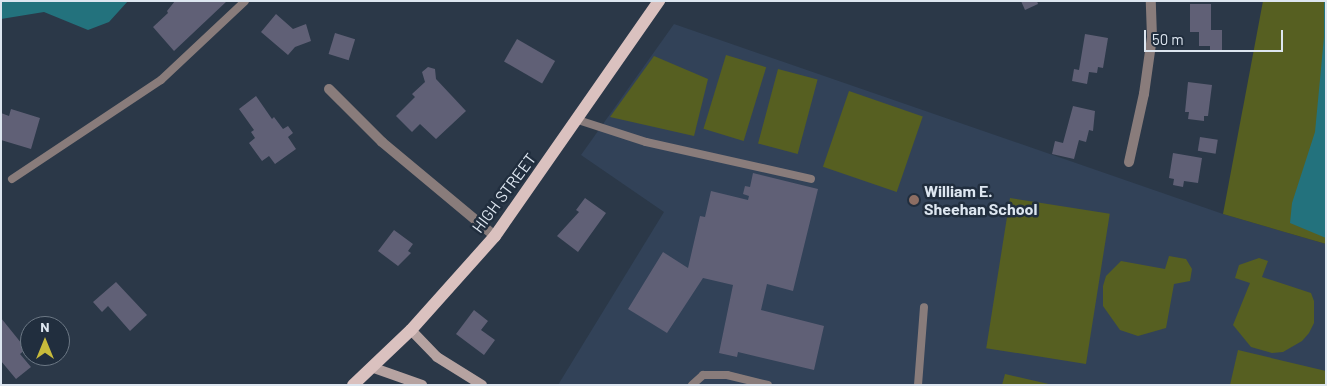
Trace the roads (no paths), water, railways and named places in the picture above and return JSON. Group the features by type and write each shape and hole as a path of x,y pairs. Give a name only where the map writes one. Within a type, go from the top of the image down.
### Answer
{"main road":[{"name":"HIGH STREET","path":"353,385 374,368 411,330 495,236 578,120 659,1"}],"street":[{"path":"1129,162 1144,94 1152,37 1152,1"},
{"path":"329,89 382,142 495,236"},
{"path":"411,330 437,357 482,385"},
{"path":"374,368 422,385"}],"lane":[{"path":"12,179 161,80 245,1"},
{"path":"578,120 646,142 811,179"},
{"path":"918,385 924,307"},
{"path":"692,385 703,375 727,375 768,385"}],"place":[{"name":"William E. Sheehan School","path":"914,200"}]}
